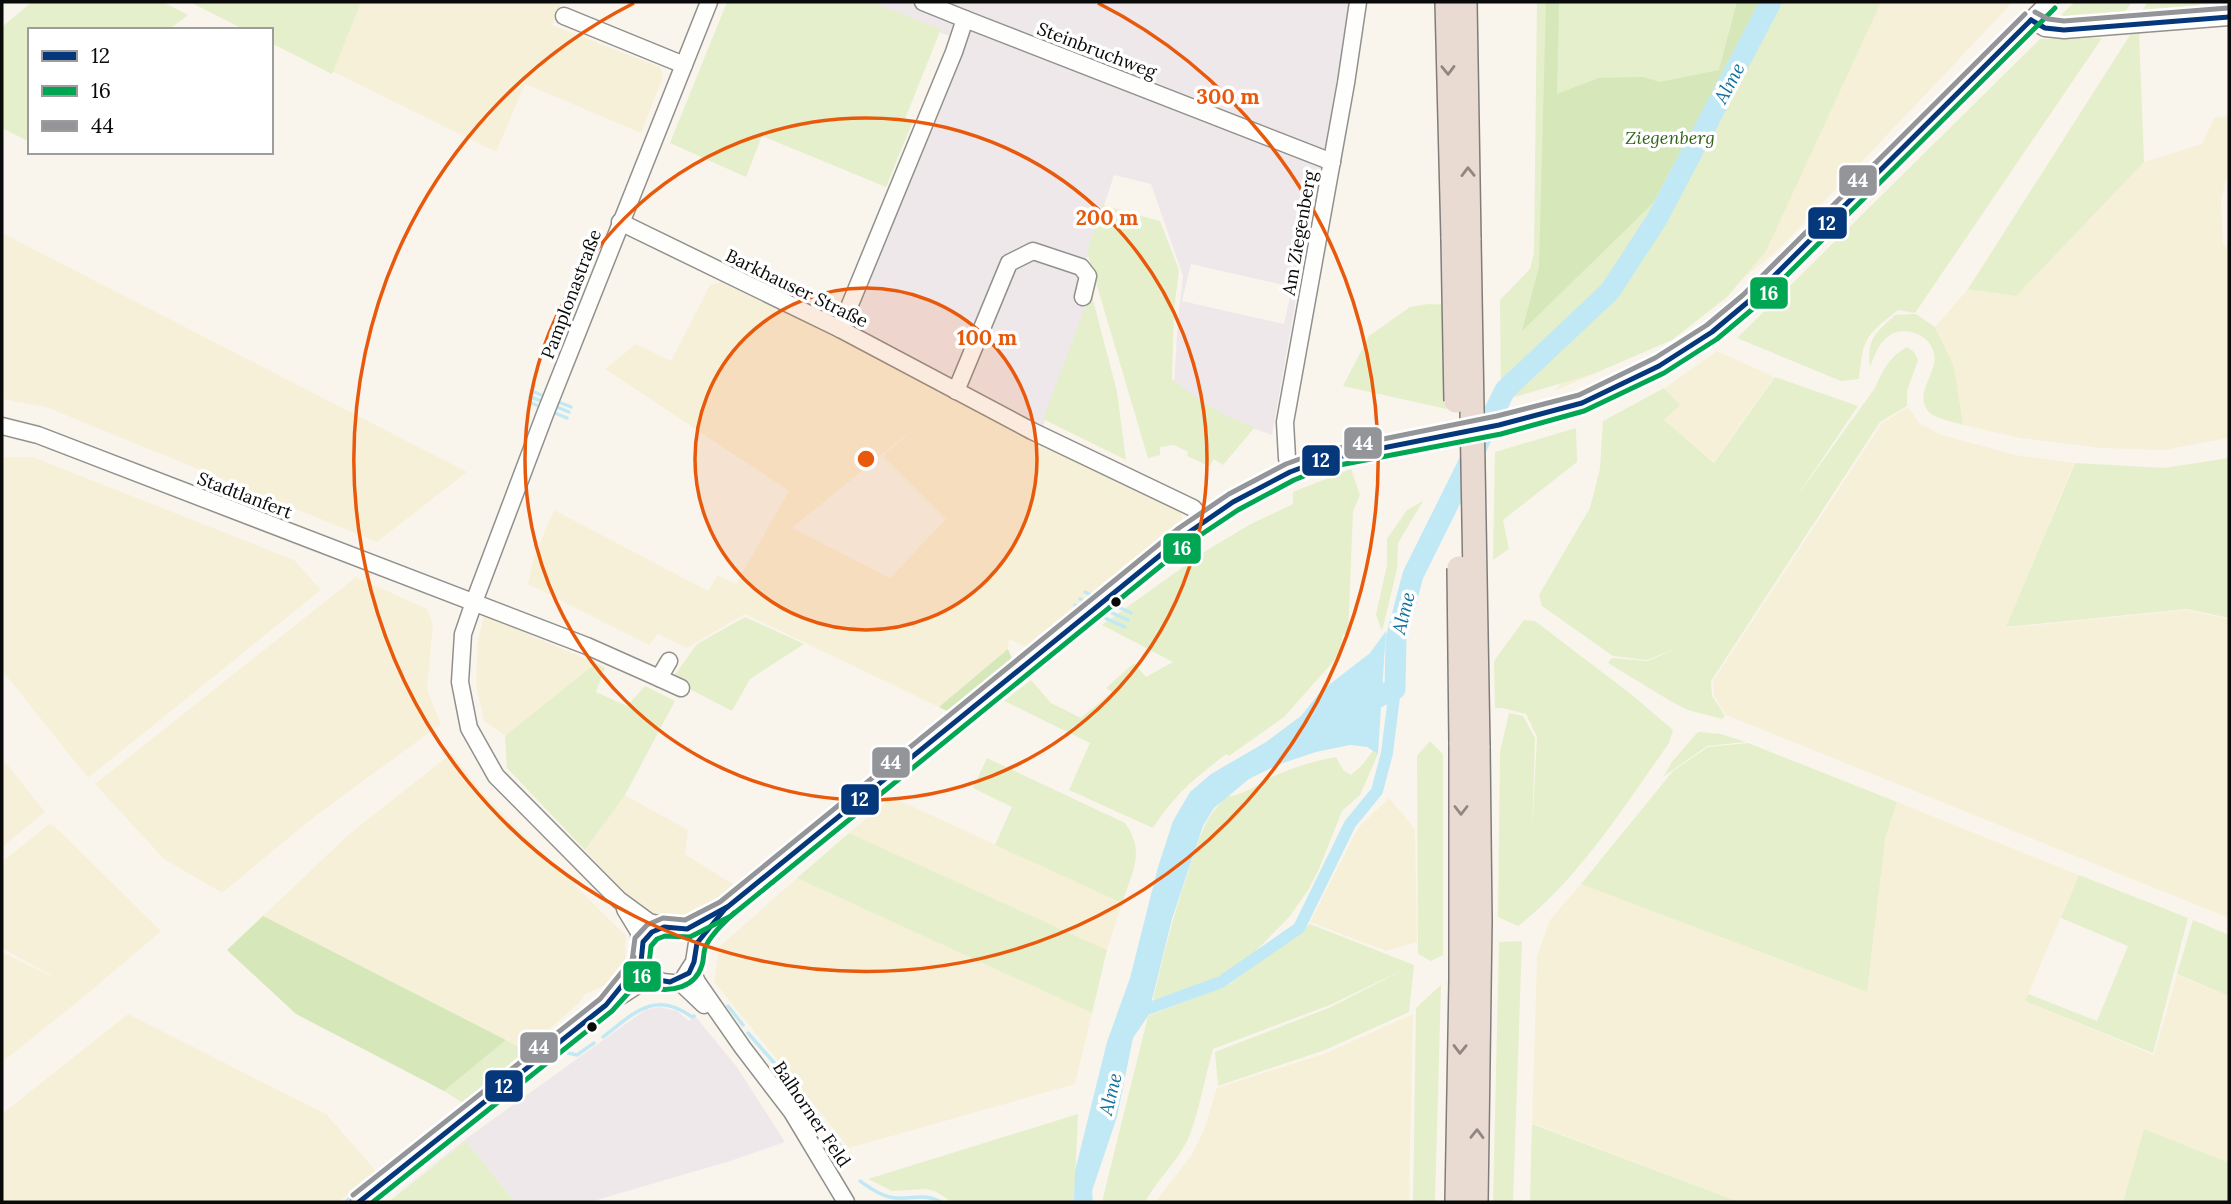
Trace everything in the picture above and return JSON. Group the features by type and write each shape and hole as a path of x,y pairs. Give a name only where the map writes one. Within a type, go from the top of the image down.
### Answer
{"highway":[{"path":"1447,2 1461,240"},
{"path":"1465,2 1461,240 1470,744 1480,921 1476,1202"},
{"path":"1457,1202 1461,942 1470,744"}],"street":[{"name":"Pamplonastraße","path":"620,900 496,776 469,728 460,682 463,634 620,222 709,2"},
{"name":"Steinbruchweg","path":"923,2 1332,162"},
{"name":"Am Ziegenberg","path":"1290,472 1284,422 1332,162 1358,2"},
{"path":"606,1005 632,976 646,937 652,932 670,928 687,929 725,909 1204,521 1234,502 1290,472 1322,460 1499,425 1582,403 1659,366 1712,332 1808,244 2049,2"},
{"path":"565,16 684,65"},
{"path":"2031,20 2045,28 2064,30 2229,17"},
{"path":"839,329 954,52 965,19"},
{"name":"Barkhauser Straße","path":"620,222 839,329 1032,431 1193,508 1204,521"},
{"path":"956,391 1009,263 1033,251 1081,267 1088,276 1083,297"},
{"name":"Stadtlanfert","path":"2,426 38,435 474,602"},
{"path":"474,602 587,646 681,688"},
{"path":"659,678 669,661"},
{"path":"620,900 639,932 641,955 648,975 653,979 670,982 681,978 693,960 697,943 725,909"},
{"path":"620,900 649,922 688,936 693,960"},
{"name":"Balhorner Feld","path":"693,960 697,982 792,1112 846,1202"},
{"path":"359,1202 606,1005 639,984 653,979"},
{"name":"Balhorner Feld","path":"670,982 682,984 688,989 732,1040 743,1048"}],"shaded area":[{"path":"193,2 562,2 552,25 660,67 663,77 641,133 525,84 496,152 273,42 273,28 265,28"},
{"path":"863,2 1349,2 1326,151 1317,180 1272,435 1211,413 1174,386 1183,276 1151,184 1114,175 1087,259 1096,285 1040,434 843,334 957,39","holes":["1191,264 1292,287 1284,324 1182,301"]},
{"path":"1875,2 2013,2 1780,248 1671,339 1555,391 1642,267"},
{"path":"2229,116 2229,168 2221,200 2223,245 2229,250 2229,438 2163,450 2101,448 2020,438 1963,425 1954,367 1935,327 1968,289 2016,296 2144,162 2202,144 2214,118"},
{"path":"2,233 467,472 377,542 46,407 2,399"},
{"path":"720,282 831,334 951,398 1182,510 1182,528 1025,647 1009,639 1008,649 939,707 745,614 687,648 658,634 649,645 528,584 534,557 554,510 708,591 718,575 736,584 789,491 605,369 636,344 671,361 710,285","holes":["924,420 883,456 946,519 890,578 792,528"]},
{"path":"1717,351 1774,377 1714,462 1664,420 1680,405 1665,388"},
{"path":"1908,407 1919,423 1939,434 2015,455 2074,463 2006,628 2187,610 2229,619 2229,918 1726,715 1714,696 1713,681 1882,423"},
{"path":"2,457 33,457 294,560 321,590 88,778 2,670"},
{"path":"356,577 427,609 433,624 427,689 441,724 314,817 222,893 164,859 95,784"},
{"path":"484,616 596,663 505,736 484,721 476,684 478,640"},
{"path":"452,753 484,795 626,936 625,962 618,973 605,985 585,994 579,1003 526,1050 263,916 348,835"},
{"path":"2,758 45,812 2,847"},
{"path":"625,795 688,830 685,854 734,885 702,914 683,919 663,917 639,908 585,850"},
{"path":"892,797 1122,903 1107,950 849,833"},
{"path":"1389,798 1415,829 1417,942 1386,951 1310,922 1358,828"},
{"path":"1897,802 2079,875 2025,1001 2154,1055 2177,975 2229,996 2229,1163 2144,1129 2123,1202 1739,1202 1532,1123 1537,956 1550,920 1581,884 1867,992 1885,839"},
{"path":"49,824 161,931 2,1062 2,952 61,981 2,948 2,862"},
{"path":"797,878 1092,1013 1075,1084 849,1148 714,982 719,947"},
{"path":"659,1007 677,1011 689,1021 695,1016 737,1067 785,1142 590,1202 515,1202 466,1141 386,1202 467,1138 645,1010"},
{"path":"128,1014 326,1114 376,1171 339,1202 2,1202 2,1114"},
{"path":"1413,1014 1409,1202 1155,1202 1191,1156 1204,1130 1217,1088 1326,1053"}],"green space":[{"path":"32,2 163,2 188,15 171,28 28,28 26,140 2,128 2,27"},
{"path":"190,2 361,2 332,74 273,44 273,28 241,28"},
{"path":"727,2 871,2 941,29 905,119 912,123 886,187 762,136 746,177 670,143"},
{"name":"Ziegenberg","path":"1537,2 1881,2 1766,251 1727,297 1672,340 1593,374 1501,401 1500,300 1530,269 1534,253"},
{"name":"Ziegenberg","path":"1546,2 1559,2 1557,94 1599,78 1643,77 1660,82 1719,70 1737,2 1761,2 1653,203 1522,331 1539,267"},
{"path":"2075,2 2132,2 2120,18 2072,20 2061,15"},
{"path":"2148,2 2199,2 2201,13 2146,18 2139,15"},
{"path":"2132,32 2139,32 2144,162 2016,296 1968,289"},
{"path":"2102,38 1915,313 1898,310 1872,333 1862,354 1859,379 1841,381 1737,338 2040,39"},
{"path":"1102,205 1160,221 1179,270 1174,311 1172,379 1211,407 1255,427 1223,465 1214,459 1209,466 1187,456 1188,452 1174,445 1160,447 1160,455 1148,458 1087,252"},
{"path":"1091,292 1117,392 1126,460 1043,419"},
{"path":"1428,304 1477,306 1447,409 1343,386 1369,336 1410,307"},
{"path":"1916,314 1935,327 1954,367 1963,425 1936,417 1925,406 1924,393 1933,366 1934,353 1932,346 1922,337 1902,331 1890,335 1880,345 1870,367 1871,343 1878,332 1895,315"},
{"path":"1907,347 1914,352 1918,360 1907,391 1907,406 1880,422 1711,681 1712,696 1725,716 1722,719 1688,710 1608,663 1612,658 1648,661 1677,648 1647,660 1613,656 1542,606 1539,595 1590,508 1600,469 1603,421 1664,388 1680,405 1664,420 1714,463 1775,377 1858,406 1793,502 1875,388 1887,364"},
{"path":"1576,428 1577,462 1503,520 1509,549 1493,560 1495,452"},
{"path":"2229,458 2229,618 2187,609 2006,627 2075,463 2164,468"},
{"path":"1351,469 1360,495 1353,511 1348,635 1343,634 1339,655 1284,717 1229,756 1226,754 1195,779 1153,828 1069,790 1090,743 1004,701 1031,680 1051,703 1081,718 1112,692 1106,688 1134,663 1146,677 1173,662 1102,625 1207,550 1251,524 1293,504 1293,492"},
{"path":"1423,501 1398,543 1397,569 1382,631 1376,615 1387,565 1387,539 1407,510"},
{"path":"745,617 804,644 750,679 732,711 684,686 686,682 674,676 697,644"},
{"path":"1524,620 1535,621 1673,730 1669,743 1600,840 1561,887 1518,926 1498,917 1500,752 1509,713 1523,716 1535,738 1532,834 1537,737 1526,714 1495,708 1494,661"},
{"path":"1008,649 1013,662 951,713 939,707"},
{"path":"596,663 605,668 596,692 627,706 645,686 675,701 625,795 585,850 507,768 505,736"},
{"path":"1698,732 1721,734 1746,742 1707,746 1663,777 1672,762"},
{"path":"1430,741 1443,754 1443,955 1431,961 1418,954 1417,756"},
{"path":"1748,743 1897,802 1885,839 1867,992 1581,884 1673,771 1708,747"},
{"path":"1374,749 1378,754 1360,795 1342,811 1319,869 1289,917 1250,957 1219,978 1153,1000 1173,920 1195,852 1207,822 1219,804 1227,796 1245,792 1280,773 1336,757 1343,770 1351,775"},
{"path":"987,758 1125,823 1135,843 1136,853 1133,872 1122,903 995,845 1012,807 973,788"},
{"path":"849,833 1107,950 1092,1013 797,878"},
{"path":"2079,875 2188,918 2153,1053 2025,1001 2028,994 2097,1021 2128,946 2061,918"},
{"path":"263,916 506,1040 444,1091 296,1014 227,950"},
{"path":"2193,920 2229,935 2229,996 2177,974"},
{"path":"1310,924 1414,965 1409,1012 1325,1050 1218,1086 1215,1052 1331,1007 1407,968 1330,1005 1213,1049 1190,1134 1181,1152 1145,1202 1102,1202 1148,1016 1230,984"},
{"path":"1522,941 1513,1202 1493,1202 1499,942"},
{"path":"1441,985 1435,1202 1413,1202 1416,1008"},
{"path":"506,1040 526,1050 463,1103 444,1091"},
{"path":"1078,1114 1074,1202 952,1202 935,1191 892,1191 868,1179"},
{"path":"1532,1124 1739,1202 1530,1202"},
{"path":"2144,1129 2229,1163 2229,1202 2123,1202"},
{"path":"466,1141 515,1202 388,1202"}],"water":[{"path":"1386,631 1378,754 1367,747 1350,745 1316,752 1277,765 1249,779 1214,808 1203,826 1172,919 1148,1016 1133,1038 1117,1117 1092,1191 1093,1202 1074,1202 1075,1171 1107,1042 1130,978 1158,867 1173,821 1190,792 1211,774 1266,742 1301,716 1321,691 1370,653"}],"waterway":[{"name":"Alme","path":"1357,707 1395,689 1396,639 1413,575 1505,390 1610,291 1657,219 1771,2"},
{"path":"532,391 546,397"},
{"path":"530,397 545,402"},
{"path":"556,401 571,407"},
{"path":"529,402 543,408"},
{"path":"552,405 569,412"},
{"path":"550,411 567,418"},
{"path":"1085,592 1099,599"},
{"path":"1080,599 1091,604"},
{"path":"1110,603 1131,613"},
{"path":"1075,605 1086,610"},
{"path":"1101,608 1128,620"},
{"path":"1096,614 1125,627"},
{"path":"1136,1013 1221,982 1299,928 1350,824 1377,791 1387,753 1395,689"},
{"path":"603,1037 635,1013 655,1005 667,1005 694,1016"},
{"path":"728,1006 743,1025"},
{"path":"748,1033 798,1090 843,1149"},
{"path":"568,1053 577,1055 594,1043"},
{"path":"472,1099 510,1067"},
{"path":"411,1149 463,1106"},
{"path":"345,1202 401,1157"},
{"path":"860,1181 891,1197 925,1197 941,1202"}],"transit line":[{"name":"16","path":"373,1202 612,1011 640,980 649,964 651,946 657,939 665,936 690,937 731,916 1190,542 1238,510 1294,480 1324,468 1501,434 1584,411 1664,373 1717,339 1755,307 2055,8"},
{"name":"44","path":"2035,12 2048,19 2064,21 2228,8"},
{"name":"44","path":"632,961 635,938 647,925 663,918 685,920 720,902 1179,528 1229,494 1286,464 1319,452 1497,416 1579,395 1655,358 1707,325 1743,295 2025,14"},
{"name":"12","path":"2031,20 2045,28 2064,30 2229,17"},
{"name":"12","path":"653,979 670,982 689,973 697,943 725,909 1185,535 1233,502 1290,472 1322,460 1499,425 1582,403 1659,366 1712,332 1749,301 2031,20"},
{"name":"12","path":"641,962 643,942 652,932 664,927 687,929 727,907"},
{"name":"16","path":"651,988 675,989 694,979 702,965 707,943 734,913"},
{"name":"44","path":"353,1195 600,999 634,957"},
{"name":"12","path":"359,1202 606,1005 641,962"}]}
